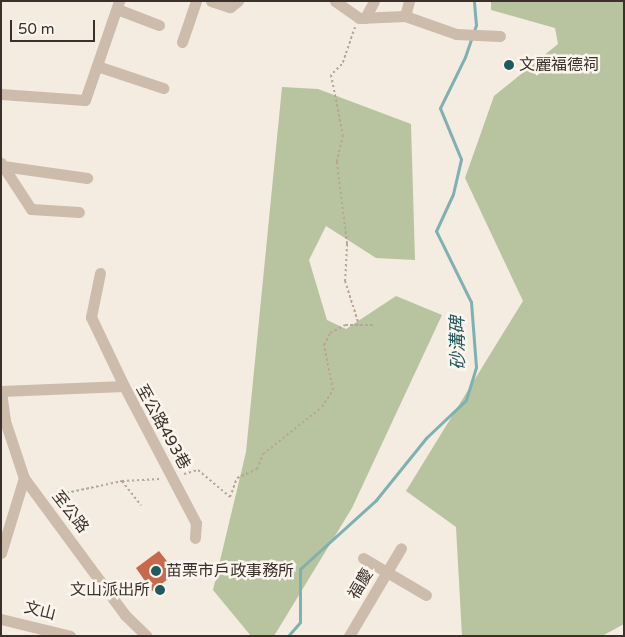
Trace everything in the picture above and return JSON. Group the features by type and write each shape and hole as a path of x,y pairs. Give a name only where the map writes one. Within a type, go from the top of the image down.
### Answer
{"street":[{"path":"182,42 196,1"},
{"path":"211,1 230,7 238,1"},
{"path":"335,1 362,18 405,16 456,34 500,36"},
{"path":"362,18 374,1"},
{"path":"405,16 409,1"},
{"path":"1,94 85,100 118,5 159,25"},
{"path":"97,66 163,88"},
{"path":"2,164 87,178"},
{"path":"2,164 32,209 79,212"},
{"path":"100,273 91,317 124,386"},
{"name":"至公路493巷","path":"1,392 124,386 196,523 196,538"},
{"name":"至公路","path":"1,392 3,421 24,478 125,615 147,636"},
{"path":"1,553 24,478"},
{"name":"福慶","path":"349,636 401,548"},
{"path":"363,558 426,595"},
{"name":"文山","path":"1,618 70,636"}],"path":[{"path":"359,325 345,281 348,244 337,162 343,136 331,75 342,64 362,18"},
{"path":"40,500 88,486 122,481 172,478 198,470 230,498 237,478 257,469 263,454 322,407 333,390 324,345 330,333 346,326 374,325"},
{"path":"122,481 141,504"}],"green space":[{"path":"491,1 624,1 624,624 602,636 462,636 456,527 406,491 523,301 465,178 494,96 558,44 555,28 491,10"},
{"path":"282,87 318,89 411,124 415,260 376,258 326,226 309,260 327,320 346,329 396,296 442,315 352,508 274,636 251,636 213,590 246,452"}],"building":[{"name":"苗栗市戶政事務所","path":"159,551 176,573 152,591 136,568"}],"waterway":[{"name":"砂溝碑","path":"288,636 300,622 300,569 376,500 426,438 466,400 476,367 471,302 436,231 453,194 461,159 440,108 465,57 476,25 474,1"}],"place":[{"name":"文麗福德祠","path":"509,65"},
{"name":"苗栗市戶政事務所","path":"156,571"},
{"name":"文山派出所","path":"160,590"}]}
